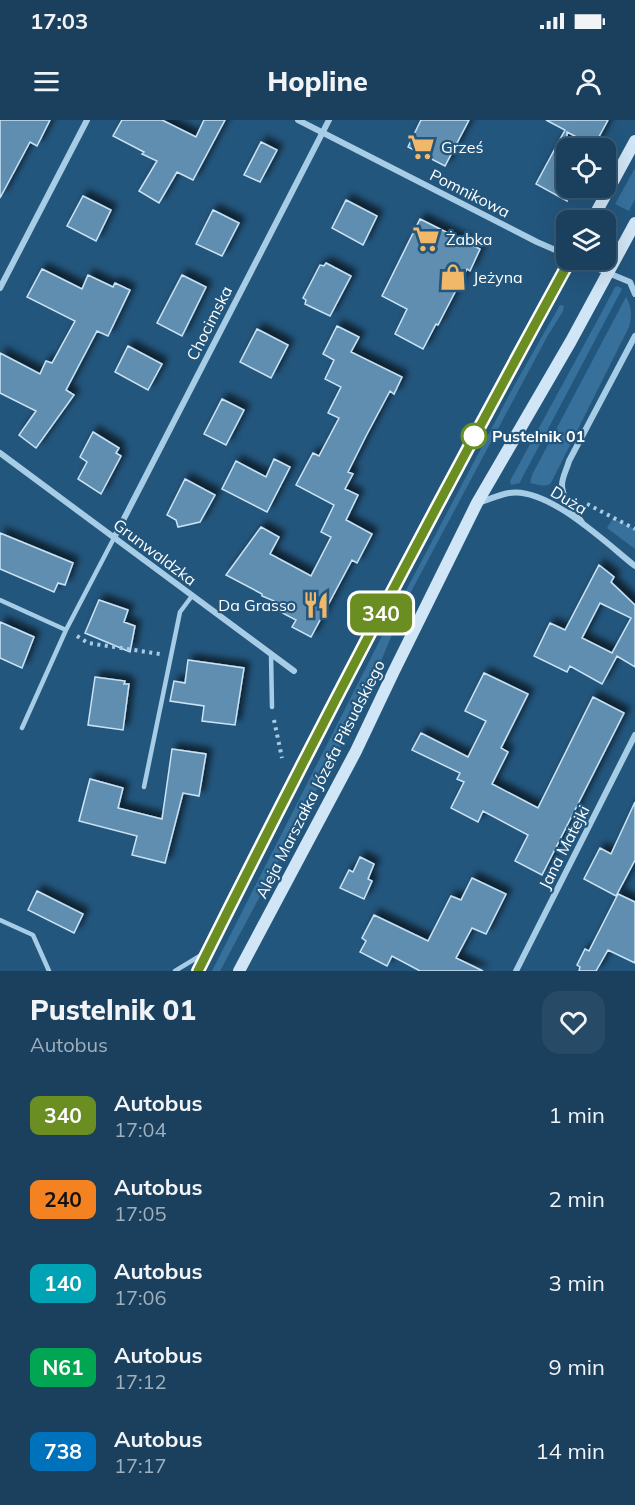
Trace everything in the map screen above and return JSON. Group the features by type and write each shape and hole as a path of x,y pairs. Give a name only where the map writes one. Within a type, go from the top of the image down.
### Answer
{"main road":[{"path":"597,210 635,141"},
{"name":"Aleja Marszałka Józefa Piłsudskiego","path":"239,971 356,751 477,503 571,341 635,223"},
{"name":"Aleja Marszałka Józefa Piłsudskiego","path":"198,971 340,691 474,435 565,270"}],"street":[{"path":"0,288 87,120"},
{"name":"Pomnikowa","path":"298,120 556,250"},
{"name":"Chocimska","path":"114,538 329,120"},
{"path":"603,270 630,282 635,294"},
{"path":"583,524 562,491 562,483 569,461 635,336"},
{"name":"Grunwaldzka","path":"0,453 294,671"},
{"name":"Duża","path":"477,503 509,493 537,497 552,503 583,524 635,566"},
{"name":"Jana Matejki","path":"516,971 635,735"}],"lane":[{"path":"22,728 66,630 114,538"},
{"path":"144,787 180,612 192,596"},
{"path":"0,600 66,630"},
{"path":"271,654 272,707"},
{"path":"0,920 33,935 49,971"},
{"path":"176,971 208,951"}],"path":[{"path":"562,491 635,529"},
{"path":"66,630 88,643 171,655"},
{"path":"272,707 282,758"}],"shaded area":[{"path":"635,168 635,199 629,211 615,204"},
{"path":"615,287 622,289 520,483 511,485 510,481"},
{"path":"626,297 631,312 629,327 551,483 544,485 530,483 532,475"},
{"path":"560,305 564,306 563,311 404,605 366,698 220,971 212,971 383,634 515,384"},
{"path":"613,518 635,529 635,549 607,528"}],"building":[{"path":"0,120 50,120 37,146 30,142 0,198"},
{"path":"122,120 162,120 196,137 204,120 225,120 193,180 177,172 159,203 139,191 157,161 113,136"},
{"path":"421,120 469,120 445,166 408,147"},
{"path":"546,120 608,120 598,138 579,138 567,132 567,138 561,138 565,130"},
{"path":"261,142 277,150 260,182 244,175"},
{"path":"556,147 556,195 536,184"},
{"path":"83,196 111,210 96,241 67,226"},
{"path":"346,200 377,216 363,245 332,228"},
{"path":"213,210 239,223 222,256 196,244"},
{"path":"420,219 480,249 470,271 467,269 423,349 395,334 407,309 382,296"},
{"path":"326,263 351,276 330,316 305,304 306,300 303,298 320,265 324,266"},
{"path":"42,269 82,289 88,275 113,287 115,283 130,290 108,336 97,331 66,390 74,395 36,448 19,435 36,411 0,393 0,353 40,374 46,361 52,363 75,321 27,297"},
{"path":"182,275 206,287 182,336 157,323"},
{"path":"337,326 359,337 351,352 402,377 394,394 390,391 348,472 353,474 345,489 358,495 346,520 372,534 357,563 352,560 311,637 292,627 296,620 275,609 279,603 226,575 261,527 279,537 270,554 311,576 331,537 321,532 334,505 296,485 313,453 319,456 339,418 328,413 341,387 325,379 334,360 323,354"},
{"path":"257,329 288,345 271,378 240,362"},
{"path":"128,346 162,364 148,390 115,372"},
{"path":"222,399 244,410 226,445 204,434"},
{"path":"93,432 119,448 116,453 121,456 101,494 78,479 87,462 80,457"},
{"path":"274,459 290,467 267,512 222,489 236,461 266,477"},
{"path":"185,479 215,495 200,522 178,527 176,520 167,515"},
{"path":"0,533 73,563 65,585 58,583 54,592 0,569"},
{"path":"599,565 614,577 611,582 635,605 635,667 617,656 602,684 570,666 567,672 534,656 550,623 565,630","holes":["600,603 631,618 612,653 582,638"]},
{"path":"99,600 128,610 124,622 135,626 130,652 85,633"},
{"path":"0,622 34,637 22,668 0,658"},
{"path":"188,660 244,668 235,725 202,721 204,706 170,701 174,681 185,683"},
{"path":"484,673 528,694 501,748 508,752 492,784 538,808 593,697 624,713 542,875 515,861 528,835 483,811 478,822 451,808 464,782 457,779 460,773 412,750 421,733 468,757 486,721 465,711"},
{"path":"95,677 125,681 124,684 129,684 123,730 88,725"},
{"path":"172,749 206,754 199,796 183,793 165,863 132,855 137,836 79,821 90,779 123,788 118,808 162,819"},
{"path":"635,802 635,860 616,896 584,879 600,848 611,854"},
{"path":"360,857 374,864 368,879 372,881 364,899 340,888 349,870 353,872"},
{"path":"472,878 506,894 486,934 472,928 456,958 483,971 420,971 392,956 387,966 360,952 366,941 362,938 374,915 428,941 451,896 461,900"},
{"path":"37,891 83,914 74,933 28,910"},
{"path":"618,894 635,902 635,963 608,950 596,971 579,971 580,967 577,965 585,949 589,951"}],"bus line":[{"name":"340","path":"198,971 474,435 565,270"}],"place":[{"name":"Grześ","path":"421,147"},
{"name":"Żabka","path":"426,239"},
{"name":"Jeżyna","path":"453,277"},
{"name":"Pustelnik 01","path":"474,436"},
{"name":"Da Grasso","path":"316,605"}]}
